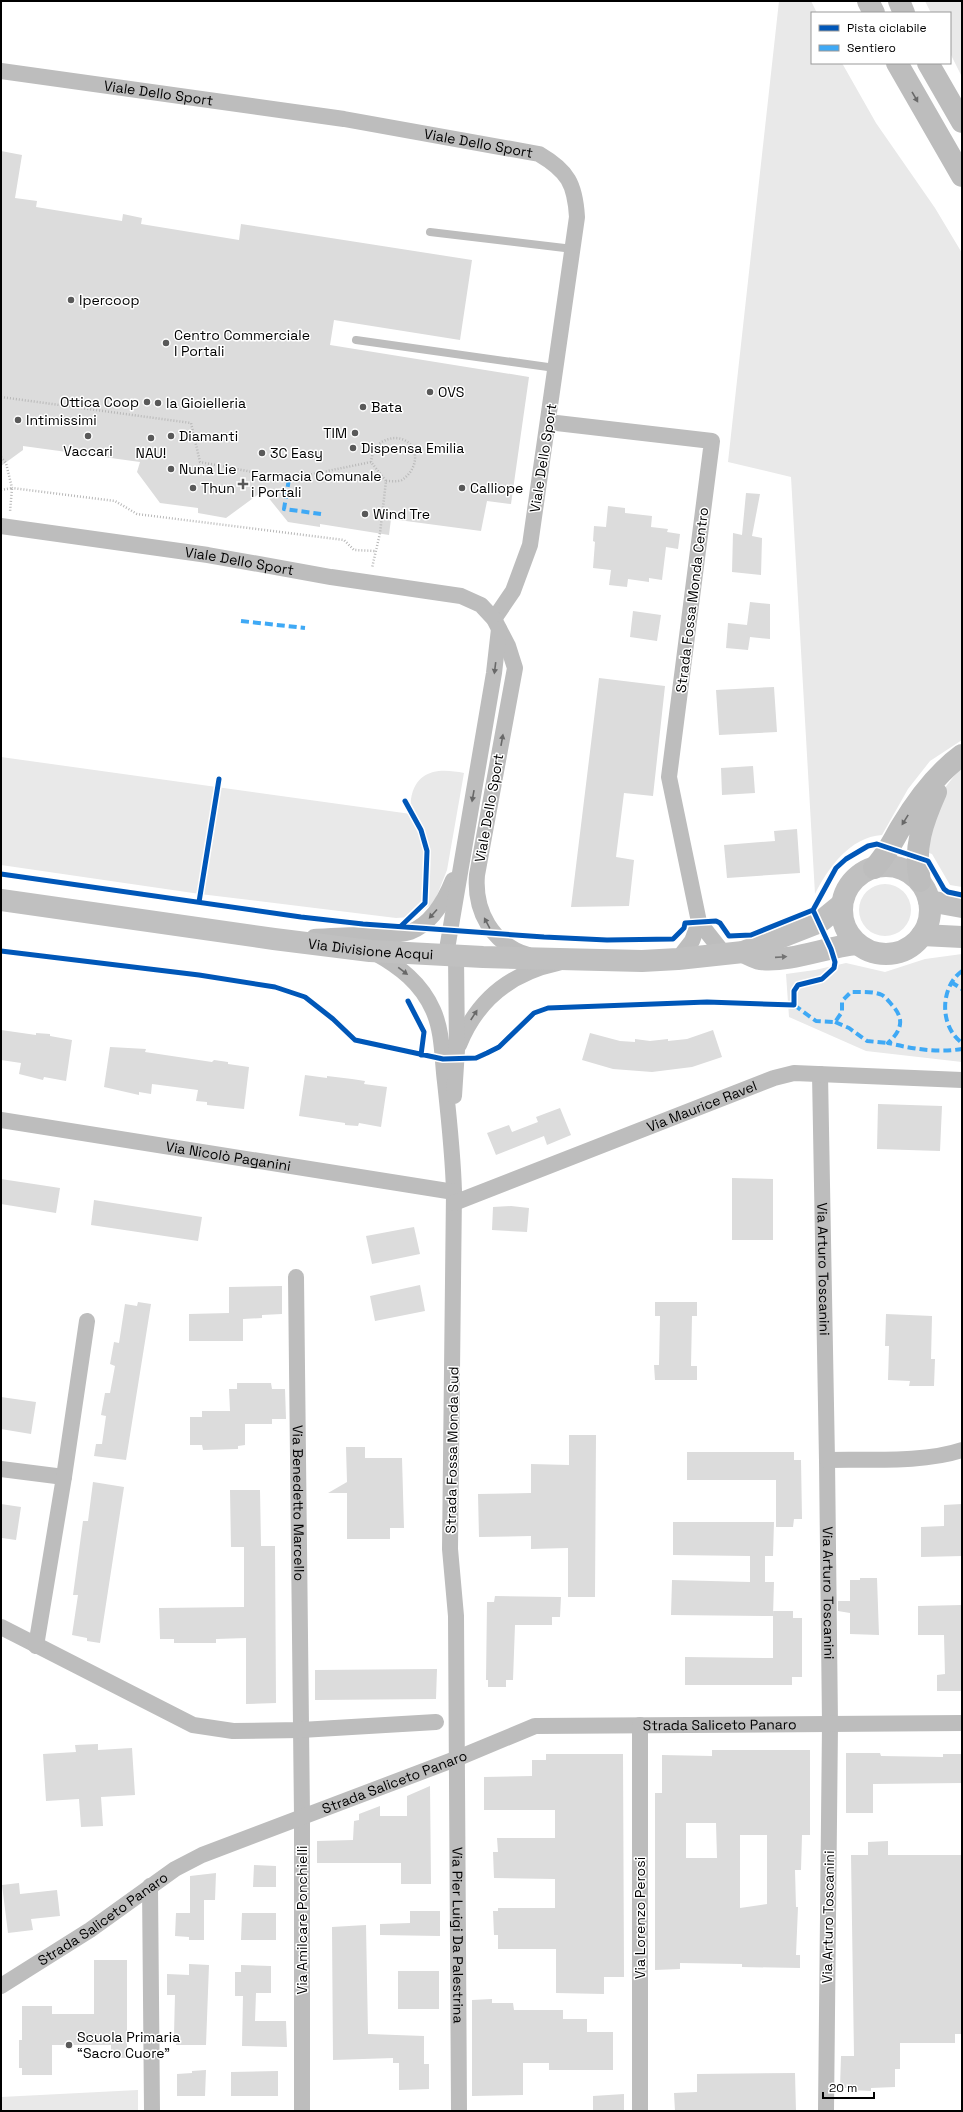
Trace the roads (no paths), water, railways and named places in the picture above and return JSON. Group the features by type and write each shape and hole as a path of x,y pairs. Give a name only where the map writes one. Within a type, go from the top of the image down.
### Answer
{"highway":[{"path":"868,1 874,12"},
{"path":"899,1 904,12"},
{"path":"898,64 962,176"},
{"path":"929,64 962,122"},
{"path":"874,868 884,857 921,796 954,761"},
{"path":"920,881 917,857 920,832 924,818 954,761"}],"main road":[{"path":"874,868 897,868 911,874 920,881 926,891 929,901 928,922 922,935 913,945 892,954 872,952 858,944 845,925 842,914 842,904 847,889 853,881 862,873 874,868"},
{"name":"Via Divisione Acqui","path":"1,900 274,939 370,951 451,956 541,959 642,960 678,959 734,952 820,922 842,904"},
{"path":"929,901 962,907"},
{"path":"922,935 962,937"},
{"name":"Via Divisione Acqui","path":"734,952 759,959 812,954 842,945 858,944"}],"street":[{"name":"Viale Dello Sport","path":"1,70 344,120 539,154 557,165 570,180 576,196 578,217 530,546 513,591 497,624 494,673 463,855 451,956"},
{"name":"Strada Fossa Monda Centro","path":"548,422 712,441 669,777 699,922 721,950 734,952"},
{"name":"Viale Dello Sport","path":"1,526 208,555 461,596 482,605 497,624 508,646 515,668 477,875 477,900 492,932 498,939 518,952 541,959"},
{"name":"Viale Dello Sport","path":"274,939 347,935 388,935 409,932 426,921 444,899 463,855"},
{"path":"678,959 692,941 699,922"},
{"name":"Strada Fossa Monda Sud","path":"370,951 393,963 409,975 421,989 433,1010 443,1059 452,1142 454,1198 450,1548 456,1616 458,1758"},
{"name":"Strada Fossa Monda Sud","path":"451,956 457,1050 452,1142"},
{"path":"457,1050 475,1013 503,985 532,971 580,959"},
{"name":"Via Maurice Ravel","path":"454,1198 774,1078 794,1073 962,1080"},
{"name":"Via Arturo Toscanini","path":"820,1074 830,1724 826,2111"},
{"name":"Via Nicolò Paganini","path":"1,1120 454,1198"},
{"name":"Via Benedetto Marcello","path":"296,1277 301,1730"},
{"path":"36,1646 64,1477 87,1321"},
{"path":"827,1460 926,1457 948,1455 962,1450"},
{"path":"1,1469 64,1477"},
{"path":"1,1627 193,1725 233,1731 301,1730 436,1722"},
{"name":"Strada Saliceto Panaro","path":"1,1986 90,1930 175,1869 202,1855 458,1758 535,1726 962,1723"},
{"name":"Via Lorenzo Perosi","path":"640,1725 640,2111"},
{"name":"Via Amilcare Ponchielli","path":"301,1730 302,2111"},
{"name":"Via Pier Luigi Da Palestrina","path":"458,1758 459,2111"},
{"path":"150,1886 152,2111"}],"lane":[{"path":"430,232 573,249"},
{"path":"356,340 555,368"}],"place":[{"name":"Ipercoop","path":"71,300"},
{"name":"Centro Commerciale I Portali","path":"166,343"},
{"name":"OVS","path":"430,392"},
{"name":"Ottica Coop","path":"147,402"},
{"name":"la Gioielleria","path":"158,403"},
{"name":"Bata","path":"363,407"},
{"name":"Intimissimi","path":"18,420"},
{"name":"TIM","path":"355,433"},
{"name":"Vaccari","path":"88,436"},
{"name":"Diamanti","path":"171,436"},
{"name":"NAU!","path":"151,438"},
{"name":"Dispensa Emilia","path":"353,448"},
{"name":"3C Easy","path":"262,453"},
{"name":"Nuna Lie","path":"171,469"},
{"name":"Farmacia Comunale i Portali","path":"243,484"},
{"name":"Thun","path":"193,488"},
{"name":"Calliope","path":"462,488"},
{"name":"Wind Tre","path":"365,514"},
{"name":"Scuola Primaria “Sacro Cuore”","path":"69,2045"}]}
